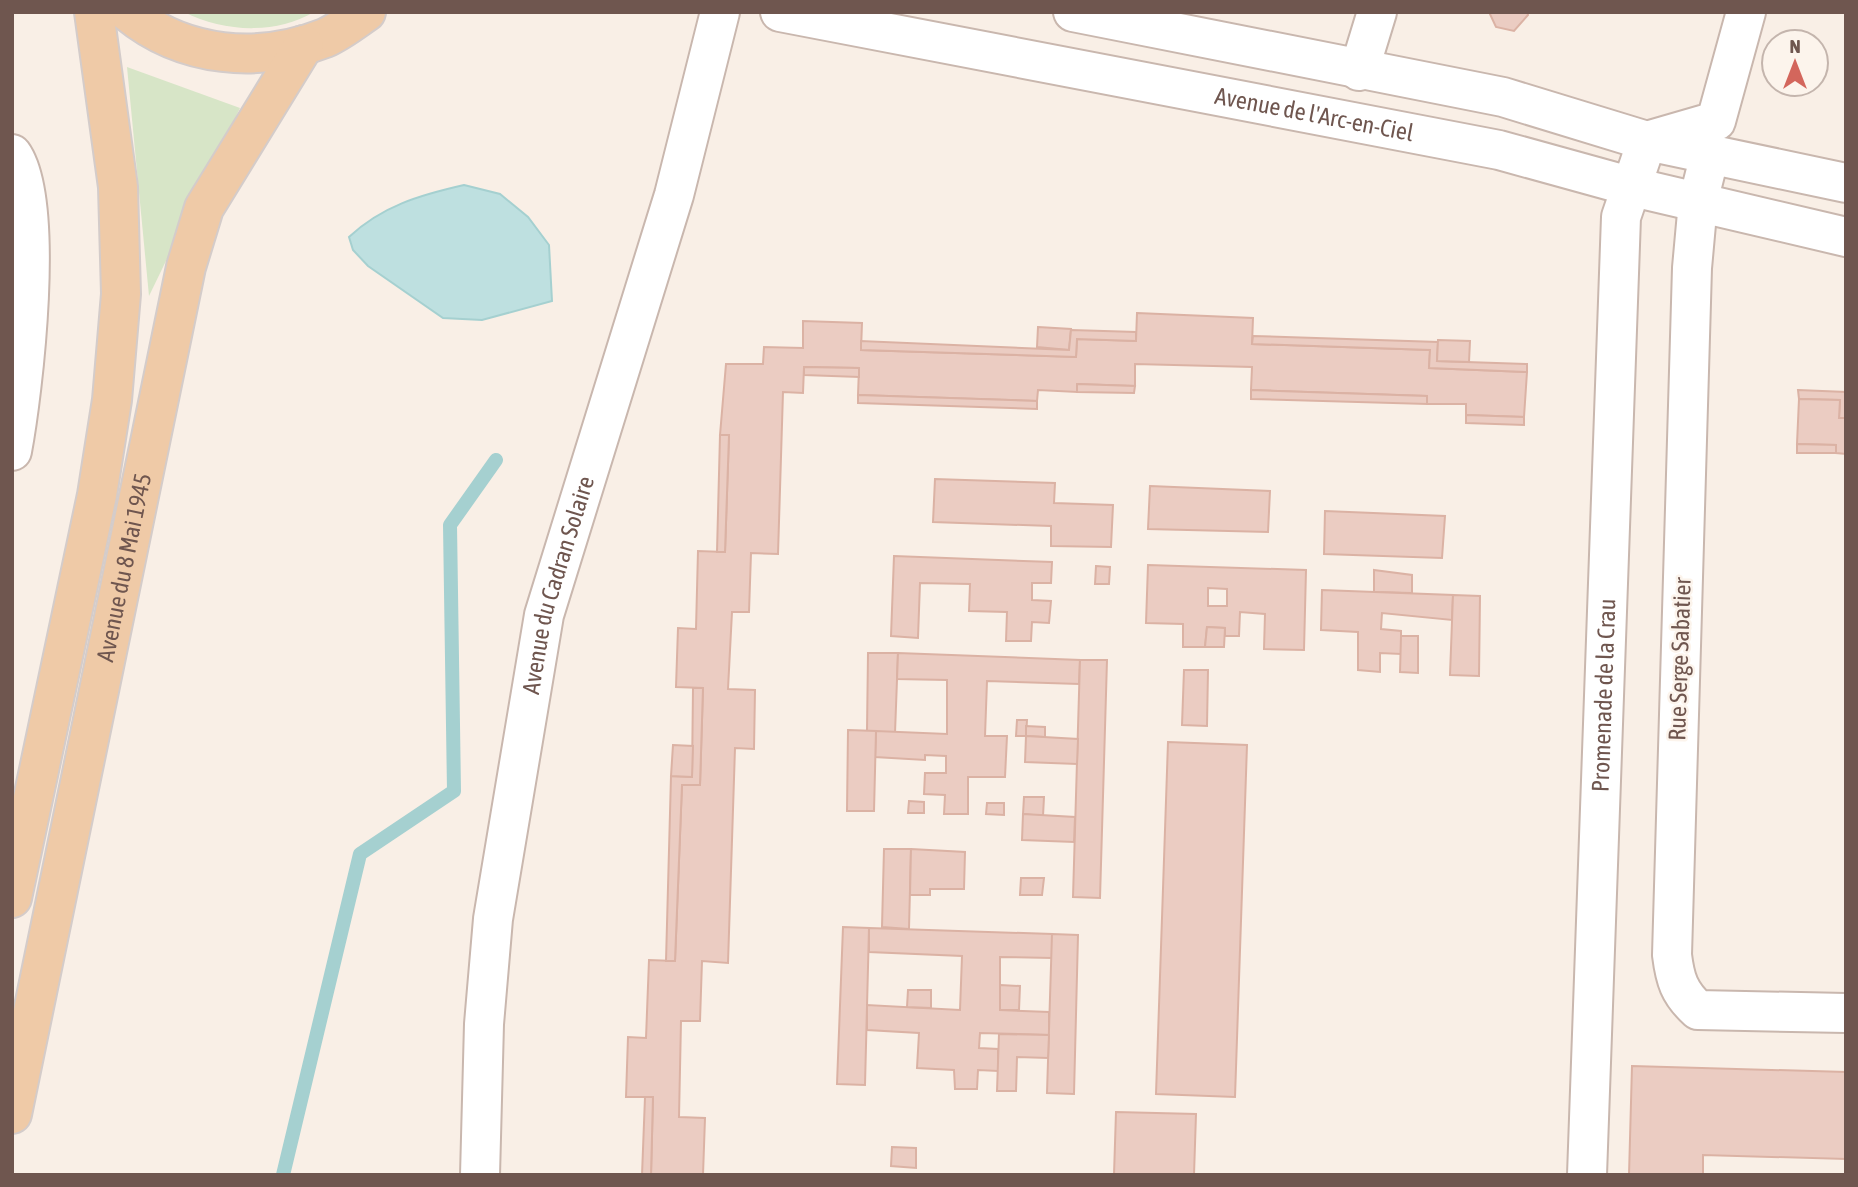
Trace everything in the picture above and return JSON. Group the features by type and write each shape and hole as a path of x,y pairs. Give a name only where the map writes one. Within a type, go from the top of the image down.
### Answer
{"main road":[{"name":"Avenue du 8 Mai 1945","path":"12,898 97,495 112,400 121,294 118,187 93,12"},
{"path":"128,12 177,42 230,55 284,52 328,37 366,12"},
{"name":"Avenue du 8 Mai 1945","path":"12,1114 187,267 204,208 304,45"}],"street":[{"name":"Avenue du Cadran Solaire","path":"480,1175 484,1024 493,919 544,615 674,195 720,12"},
{"name":"Avenue de l'Arc-en-Ciel","path":"780,12 1499,150 1627,202 1698,202 1846,237"},
{"path":"1073,12 1359,71 1503,97 1647,141 1846,183"},
{"path":"1359,71 1377,12"},
{"path":"1647,141 1716,121 1745,12"},
{"name":"Promenade de la Crau","path":"1587,1175 1627,202 1647,141"},
{"path":"12,154 24,188 28,213 29,324 12,451"},
{"name":"Rue Serge Sabatier","path":"1710,154 1698,202 1692,268 1672,955 1674,978 1683,996 1698,1010 1846,1013"}],"green space":[{"path":"184,12 314,12 282,25 249,28 216,24"},
{"path":"127,67 240,108 149,296"}],"water":[{"path":"464,185 500,194 528,217 549,245 552,301 482,320 443,318 368,266 353,250 349,237 375,217 402,203"}],"building":[{"path":"1489,12 1527,12 1528,15 1514,31 1496,27"},
{"path":"1137,313 1253,318 1252,344 1430,350 1429,368 1527,372 1524,417 1466,415 1466,404 1427,404 1427,396 1251,390 1252,367 1135,364 1135,386 1077,384 1077,392 1038,390 1037,401 858,395 859,368 804,367 803,393 783,392 778,554 751,553 749,612 732,612 728,689 755,690 754,749 735,748 728,963 702,961 700,1021 681,1021 679,1117 705,1118 703,1175 651,1175 653,1097 626,1097 628,1037 646,1038 649,960 675,961 682,785 700,785 703,688 676,687 678,628 696,629 698,551 725,552 729,435 720,435 726,364 763,364 764,347 803,348 803,321 862,323 861,350 1076,357 1077,339 1136,341"},
{"path":"1038,327 1071,329 1069,350 1037,347"},
{"path":"1071,330 1136,332 1136,341 1077,339 1076,357 861,350 861,341 1069,350"},
{"path":"1253,336 1438,342 1437,361 1527,364 1527,372 1429,368 1430,350 1252,344"},
{"path":"1438,340 1470,341 1469,362 1437,361"},
{"path":"804,367 859,368 859,377 804,375"},
{"path":"1077,384 1135,386 1134,393 1077,392"},
{"path":"1251,390 1427,396 1427,404 1251,399"},
{"path":"1798,390 1846,392 1846,418 1839,418 1840,400 1799,399"},
{"path":"858,395 1037,401 1037,409 858,403"},
{"path":"1799,399 1840,400 1839,418 1846,418 1846,454 1836,453 1836,445 1797,444"},
{"path":"1466,415 1524,417 1524,425 1466,423"},
{"path":"720,435 729,435 725,552 717,552"},
{"path":"1797,444 1836,445 1836,453 1797,453"},
{"path":"935,479 1055,483 1054,503 1113,505 1111,547 1051,546 1051,526 933,522"},
{"path":"1150,486 1270,491 1268,532 1148,529"},
{"path":"1325,511 1445,516 1442,558 1324,554"},
{"path":"894,556 1052,562 1051,583 1032,583 1032,600 1051,601 1049,623 1032,622 1031,641 1006,641 1007,612 969,611 970,584 920,583 918,638 891,636"},
{"path":"1148,565 1306,570 1304,650 1264,649 1265,614 1240,612 1239,636 1225,636 1225,628 1207,627 1205,647 1183,647 1183,624 1146,623","holes":["1208,588 1227,589 1227,606 1208,606"]},
{"path":"1096,566 1110,567 1109,584 1095,584"},
{"path":"1374,570 1412,575 1412,593 1374,592"},
{"path":"1322,590 1453,595 1452,620 1382,613 1381,629 1401,631 1401,654 1380,653 1380,672 1358,670 1358,632 1321,630"},
{"path":"1453,595 1480,596 1479,676 1450,675"},
{"path":"1207,627 1225,628 1224,647 1205,647"},
{"path":"1401,636 1418,636 1418,673 1400,672"},
{"path":"868,653 898,653 895,733 867,731"},
{"path":"898,653 1080,660 1079,684 987,681 985,736 1007,736 1005,777 968,777 968,814 944,814 945,795 924,794 925,773 946,773 946,756 925,755 925,760 875,757 876,731 947,734 947,680 897,679"},
{"path":"1080,660 1107,660 1100,898 1073,897"},
{"path":"1184,670 1208,670 1207,726 1182,725"},
{"path":"693,688 703,688 700,785 682,785 675,961 666,961 671,776 692,777"},
{"path":"1017,720 1027,720 1026,736 1016,736"},
{"path":"1026,726 1045,727 1045,737 1026,736"},
{"path":"848,730 876,731 874,811 847,811"},
{"path":"1026,736 1078,739 1077,764 1025,762"},
{"path":"1168,742 1247,745 1235,1097 1156,1094"},
{"path":"673,745 693,746 692,777 671,776"},
{"path":"1024,797 1044,797 1043,816 1023,814"},
{"path":"909,801 924,802 924,813 908,813"},
{"path":"987,803 1004,803 1004,815 986,814"},
{"path":"1023,814 1075,817 1074,842 1022,840"},
{"path":"884,849 911,849 909,929 882,927"},
{"path":"911,849 965,852 964,889 930,889 930,895 910,895"},
{"path":"1021,878 1044,878 1042,895 1020,895"},
{"path":"843,927 869,928 865,1085 837,1084"},
{"path":"869,928 1052,934 1052,958 1000,957 1000,1010 1049,1012 1049,1035 980,1033 979,1048 998,1049 998,1071 978,1070 977,1089 955,1089 954,1070 917,1068 919,1033 867,1030 867,1005 960,1010 962,956 869,952"},
{"path":"1052,934 1078,935 1074,1094 1047,1093"},
{"path":"1000,985 1020,986 1019,1010 1000,1010"},
{"path":"908,990 931,990 931,1008 907,1007"},
{"path":"999,1034 1049,1035 1048,1058 1017,1057 1016,1091 997,1091"},
{"path":"1632,1066 1846,1072 1846,1159 1703,1155 1703,1175 1629,1175"},
{"path":"645,1097 653,1097 651,1175 642,1175"},
{"path":"1116,1112 1196,1114 1194,1175 1114,1175"},
{"path":"892,1147 916,1148 916,1168 891,1166"}],"waterway":[{"path":"283,1175 360,854 454,791 450,525 496,460"}]}
